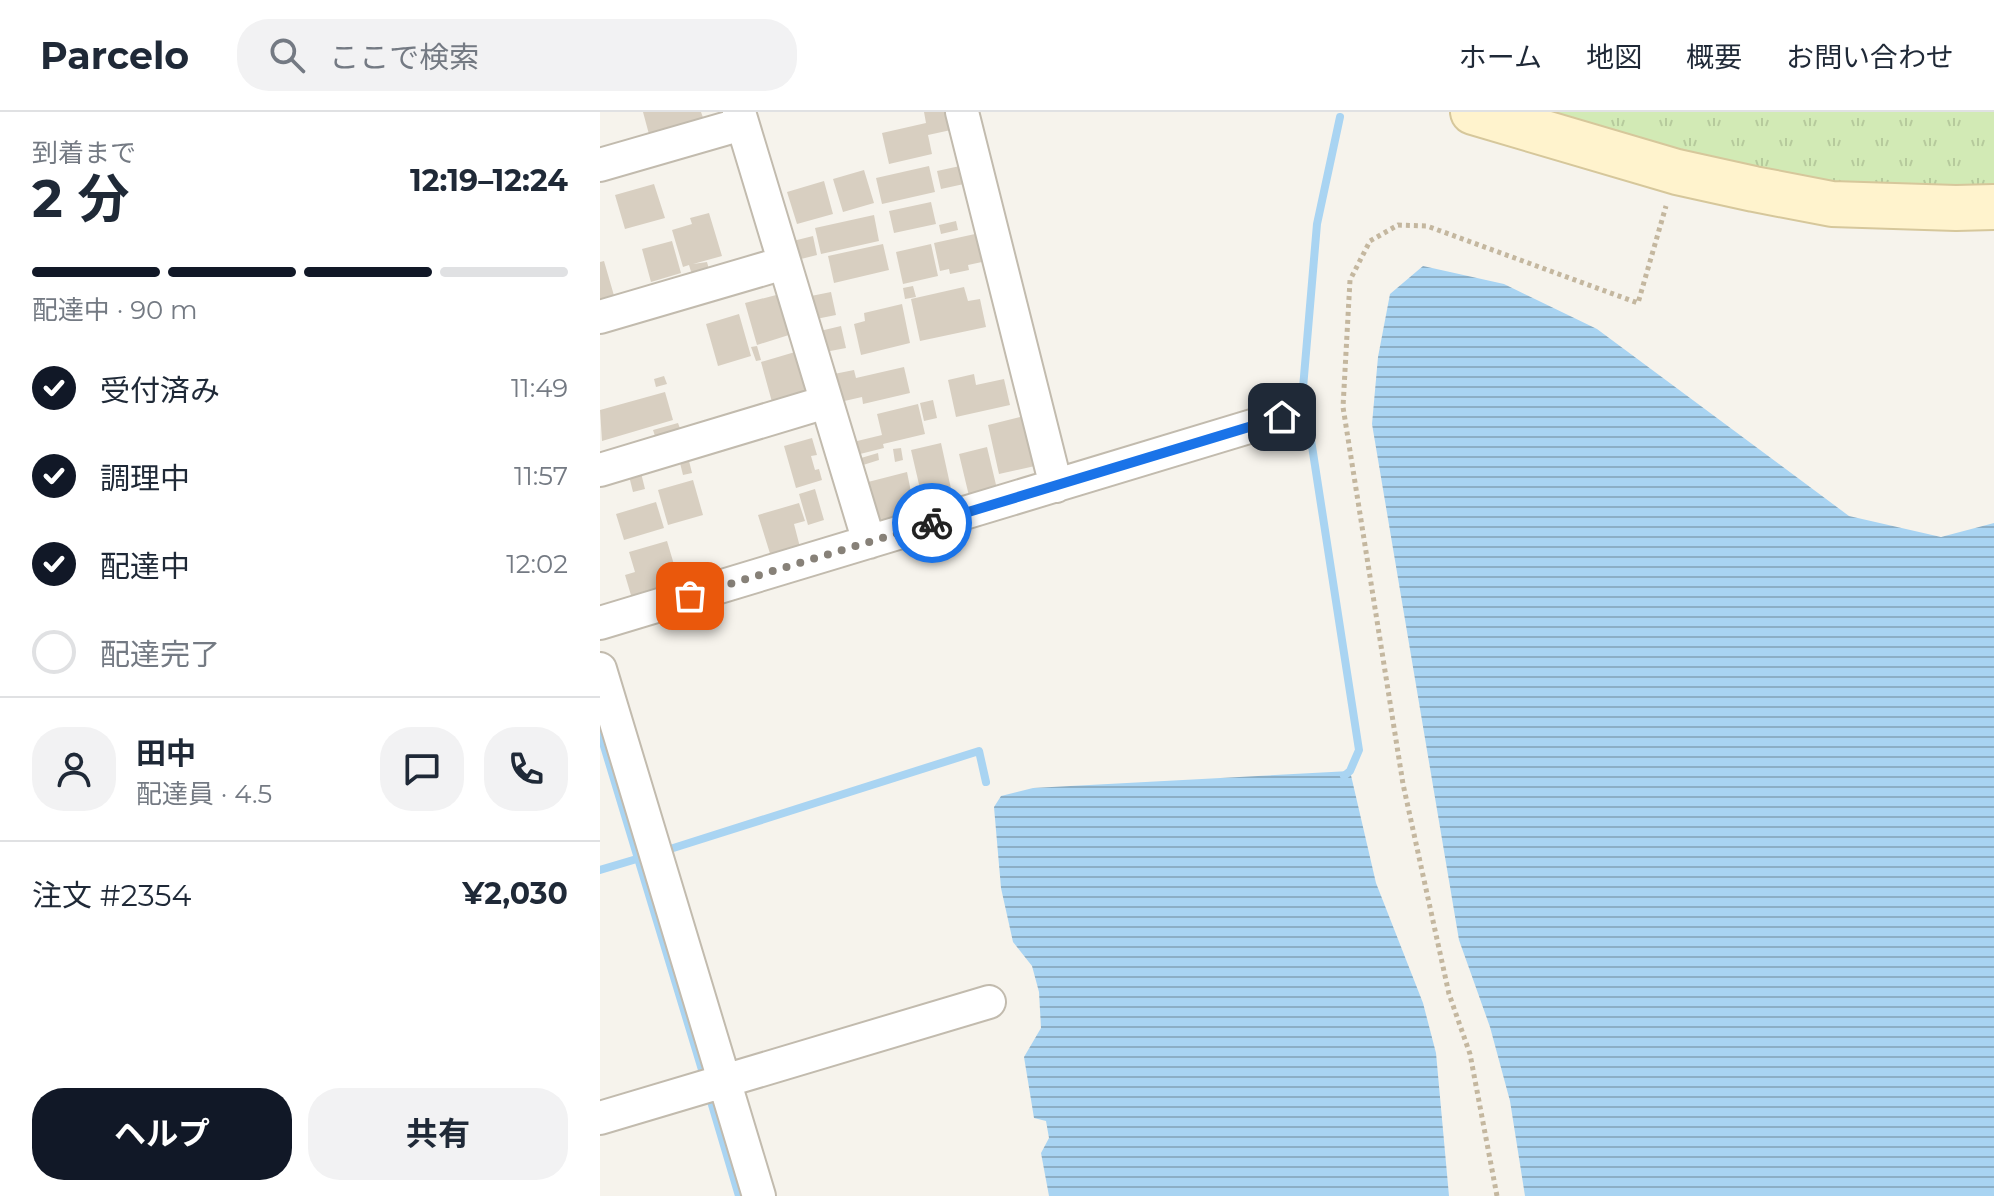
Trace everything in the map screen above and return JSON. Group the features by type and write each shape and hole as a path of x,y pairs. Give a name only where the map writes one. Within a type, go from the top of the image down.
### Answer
{"main road":[{"path":"1473,112 1677,172 1832,204 1994,207"}],"street":[{"path":"962,112 1056,486"},
{"path":"600,165 741,118 869,542"},
{"path":"600,317 784,263"},
{"path":"600,470 826,402"},
{"path":"600,623 1282,417"},
{"path":"600,669 759,1196"},
{"path":"600,1118 989,1002"}],"path":[{"path":"1497,1196 1470,1054 1449,994 1400,768 1343,407 1350,280 1370,241 1398,225 1427,226 1638,303 1677,172"}],"green space":[{"path":"1529,112 1994,112 1994,189 1792,183"}],"water":[{"path":"1423,266 1504,284 1597,329 1849,516 1941,537 1994,523 1994,1196 1525,1196 1510,1101 1490,1027 1459,940 1372,424 1378,357 1390,294"},
{"path":"1350,771 1376,883 1423,1003 1436,1053 1449,1196 1049,1196 1041,1153 1049,1138 1046,1121 1034,1118 1024,1057 1041,1028 1039,992 1032,966 1013,942 1001,888 994,807 1001,796 1033,788"}],"building":[{"path":"643,112 701,112 705,123 650,138"},
{"path":"924,112 947,112 951,130 928,135 932,154 889,164 882,133 926,123"},
{"path":"929,166 935,192 882,204 876,178"},
{"path":"960,166 964,184 941,189 937,171"},
{"path":"864,170 874,203 843,212 833,179"},
{"path":"824,181 833,214 797,224 787,192"},
{"path":"654,184 665,218 625,229 615,195"},
{"path":"931,202 936,224 894,233 889,211"},
{"path":"709,213 722,256 693,264 707,262 710,273 693,278 689,265 683,267 672,230 692,224 690,218"},
{"path":"874,215 879,241 821,254 815,228"},
{"path":"956,221 958,230 941,234 939,225"},
{"path":"975,234 982,262 968,265 969,270 950,274 949,269 940,271 934,243"},
{"path":"813,236 817,255 797,260 793,241"},
{"path":"672,241 681,273 651,282 642,249"},
{"path":"883,244 889,270 834,283 828,256"},
{"path":"931,244 938,276 903,284 896,252"},
{"path":"604,261 615,299 600,304 600,262"},
{"path":"913,286 916,297 905,299 903,288"},
{"path":"964,287 968,301 980,299 986,327 920,341 911,299"},
{"path":"831,292 836,315 816,319 811,296"},
{"path":"780,294 792,334 757,345 745,303"},
{"path":"902,304 910,343 861,355 854,324 865,321 864,313"},
{"path":"739,314 751,356 718,366 706,324"},
{"path":"841,326 846,348 825,352 820,331"},
{"path":"757,346 761,360 756,361 751,347"},
{"path":"795,352 807,392 772,402 761,362"},
{"path":"904,367 910,393 863,404 862,397 840,402 834,374 854,370 856,378"},
{"path":"974,374 976,385 1004,379 1010,405 956,417 948,380"},
{"path":"664,376 667,384 656,387 654,379"},
{"path":"665,392 673,420 602,441 600,410"},
{"path":"933,400 937,418 924,421 920,403"},
{"path":"918,404 925,434 883,444 884,448 856,455 853,442 882,435 877,414"},
{"path":"1024,416 1035,466 999,474 988,425"},
{"path":"678,423 682,434 657,442 653,430"},
{"path":"812,438 817,455 811,456 822,480 796,488 784,446"},
{"path":"941,443 955,507 939,510 934,490 921,493 911,450"},
{"path":"987,447 997,489 969,496 959,454"},
{"path":"901,448 903,460 895,462 893,449"},
{"path":"878,453 879,460 863,465 861,458"},
{"path":"688,457 692,473 683,475 679,459"},
{"path":"907,472 911,492 906,494 910,513 877,521 868,482"},
{"path":"641,473 645,489 633,492 629,476"},
{"path":"693,480 703,515 668,525 658,490"},
{"path":"815,489 824,520 808,525 799,494"},
{"path":"656,502 664,528 624,540 616,514"},
{"path":"799,503 805,521 794,524 801,551 772,560 758,515"},
{"path":"667,541 681,588 633,602 625,575 635,572 629,552"}],"waterway":[{"path":"1340,117 1317,224 1303,388 1359,750 1350,771 1344,776"},
{"path":"600,733 703,1073"},
{"path":"667,850 979,751 986,782"},
{"path":"600,870 640,858"},
{"path":"710,1098 739,1196"}],"way so far":[{"path":"690,596 932,523"}],"route":[{"path":"932,523 1282,417"}]}
